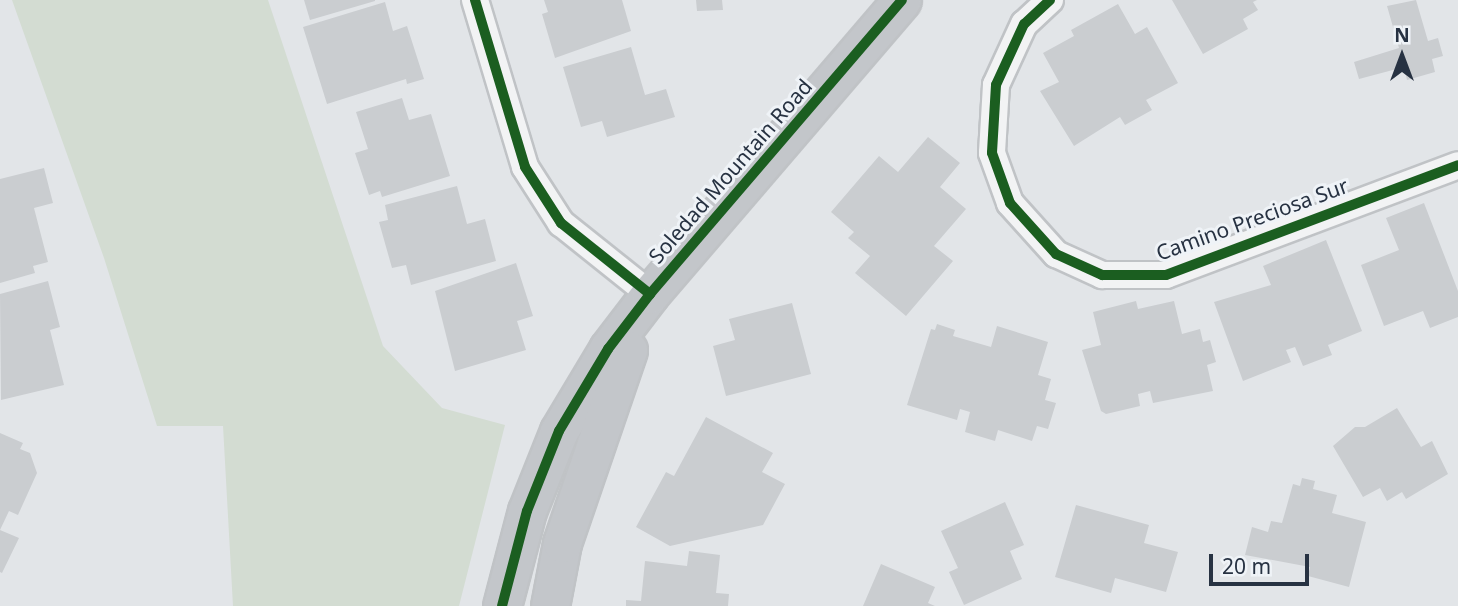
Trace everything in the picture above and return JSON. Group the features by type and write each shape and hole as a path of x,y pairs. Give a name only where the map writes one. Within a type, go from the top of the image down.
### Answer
{"main road":[{"name":"Soledad Mountain Road","path":"502,606 527,511 559,431 608,349 650,294 902,0"},
{"path":"550,606 562,543 607,404 650,294"}],"street":[{"path":"475,0 525,167 561,223 650,294"},
{"name":"Camino Preciosa Sur","path":"1050,0 1024,24 996,85 992,153 1010,203 1028,224 1056,254 1102,275 1166,275 1458,165"}],"shaded area":[{"path":"12,0 268,0 383,346 442,408 505,425 459,606 233,606 223,426 157,426 104,258"}],"building":[{"path":"304,0 375,0 375,1 310,20"},
{"path":"544,0 622,0 631,31 555,58 542,14 548,12"},
{"path":"696,0 722,0 723,10 697,11"},
{"path":"1172,0 1257,0 1253,2 1258,10 1243,19 1248,29 1203,54"},
{"path":"1416,0 1428,41 1438,38 1443,56 1432,59 1435,72 1407,80 1404,67 1359,79 1354,62 1399,48 1387,6"},
{"path":"385,2 393,31 407,26 424,79 407,84 406,79 327,104 303,27"},
{"path":"1118,4 1135,34 1147,27 1178,83 1146,100 1152,110 1125,125 1120,117 1074,146 1040,91 1059,82 1043,53 1074,36 1071,30"},
{"path":"631,47 645,95 666,89 675,117 607,137 602,121 581,127 563,67"},
{"path":"402,98 409,120 431,114 450,176 382,197 380,191 369,195 355,153 368,149 356,112"},
{"path":"928,137 960,163 940,187 966,209 934,246 953,261 906,316 855,273 870,256 848,238 854,232 831,212 879,156 898,172"},
{"path":"44,168 53,203 34,208 48,262 33,266 35,273 0,283 0,179"},
{"path":"457,186 467,224 485,219 496,261 411,285 406,265 392,268 379,222 388,220 385,205"},
{"path":"1424,203 1458,291 1458,317 1430,328 1423,311 1384,326 1361,265 1399,250 1386,218"},
{"path":"1326,240 1362,331 1328,345 1332,355 1303,366 1295,347 1286,350 1291,362 1243,381 1214,302 1271,285 1263,266"},
{"path":"516,263 533,316 517,321 526,350 455,371 435,291"},
{"path":"48,281 60,327 50,330 64,385 1,400 0,294"},
{"path":"1136,301 1138,309 1174,301 1182,334 1200,329 1203,342 1210,340 1216,362 1207,365 1213,391 1153,403 1150,391 1138,394 1140,406 1106,414 1101,411 1082,350 1101,345 1093,312"},
{"path":"792,303 811,374 726,396 713,346 735,340 729,319"},
{"path":"937,324 955,330 953,336 991,347 997,326 1048,342 1038,375 1051,379 1045,400 1056,403 1048,429 1037,426 1032,441 998,430 995,441 965,432 970,412 960,409 957,420 907,405 931,329 935,330"},
{"path":"1397,408 1421,447 1432,441 1448,474 1406,499 1402,492 1387,501 1380,488 1363,497 1333,446 1355,427 1365,427"},
{"path":"706,417 773,453 762,472 785,484 763,525 670,546 636,527 666,472 674,476"},
{"path":"0,433 23,443 20,449 30,453 37,473 18,515 9,511 0,530"},
{"path":"1302,478 1315,481 1313,489 1337,495 1332,513 1366,522 1349,587 1308,576 1310,567 1245,555 1252,527 1268,532 1271,521 1282,523 1293,484 1300,486"},
{"path":"1005,502 1024,545 1010,551 1022,579 964,605 949,572 958,568 941,531"},
{"path":"1076,505 1149,525 1144,543 1178,552 1166,592 1115,578 1111,593 1055,577"},
{"path":"0,530 19,538 2,573 0,572"},
{"path":"689,551 720,555 716,593 729,594 728,606 626,606 626,600 641,601 645,561 687,566"},
{"path":"881,564 935,587 928,603 935,606 863,606"}],"cycle path":[{"path":"475,0 525,167 561,223 650,294"},
{"path":"502,606 527,511 559,431 608,349 650,294 902,0"},
{"path":"1050,0 1024,24 996,85 992,153 1010,203 1056,254 1102,275 1166,275 1458,165"}]}
